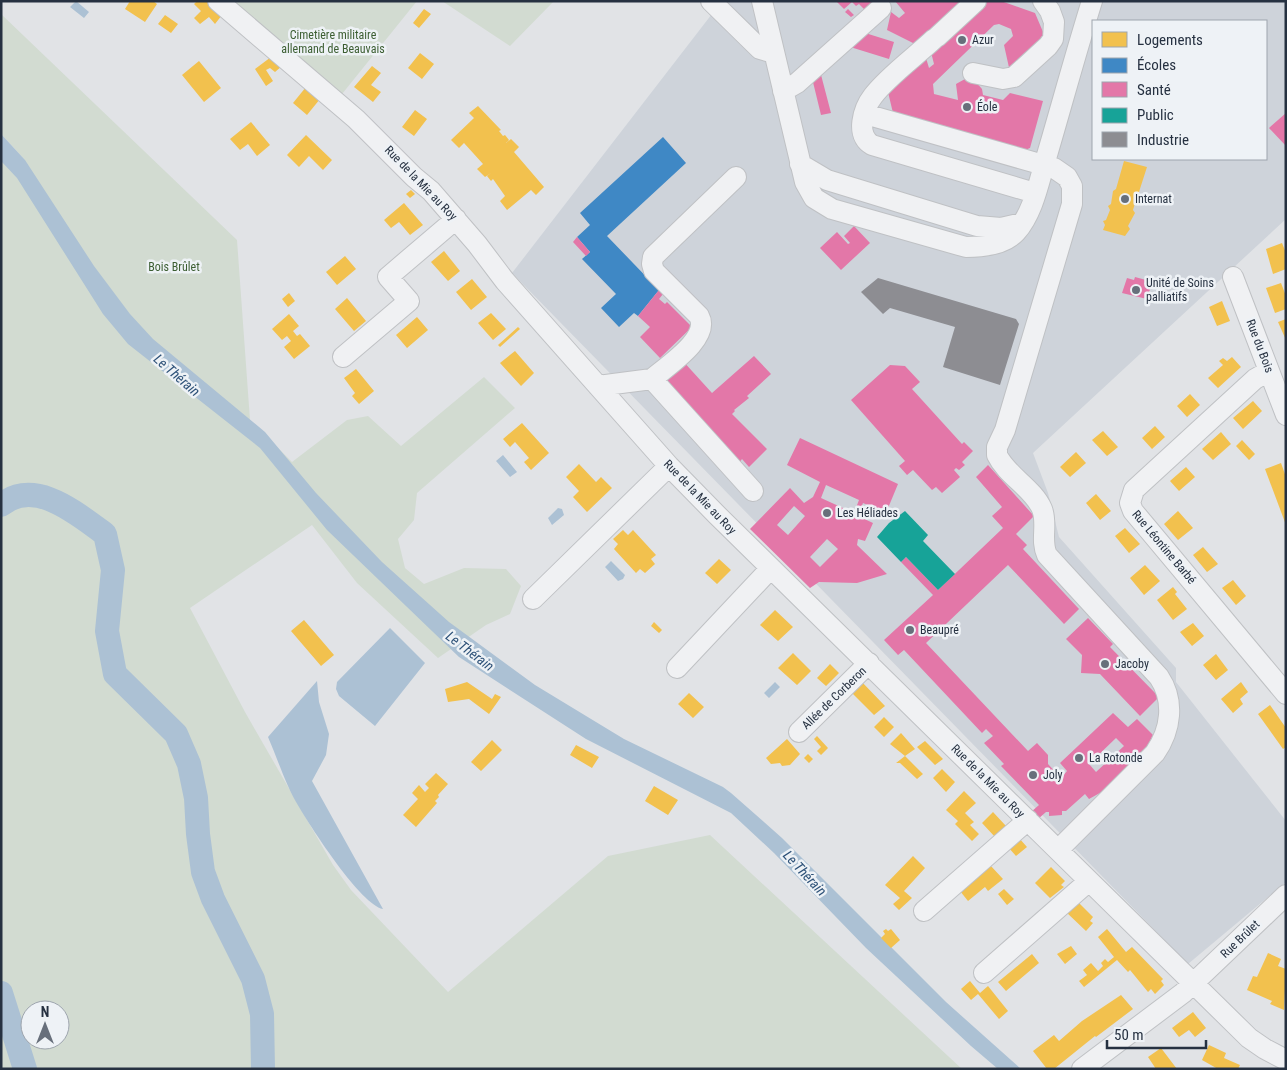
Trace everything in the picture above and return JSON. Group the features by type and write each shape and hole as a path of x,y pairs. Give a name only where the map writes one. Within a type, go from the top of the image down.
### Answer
{"street":[{"name":"Rue de la Mie au Roy","path":"218,1 367,128 414,177 431,190 505,281 669,466 1249,1038 1276,1061"},
{"path":"711,1 760,49 774,53"},
{"path":"762,1 800,164 808,190 825,206 958,246 974,247 998,243 1011,237 1022,223 1035,193 1044,165 1092,1"},
{"path":"976,1 874,94 865,114 862,133 867,142 872,145 1035,193"},
{"path":"972,73 1003,79 1011,78 1048,46 1053,39 1054,22 1050,11 1042,1"},
{"path":"783,91 797,83 881,8"},
{"path":"865,114 1054,168 1067,177 1072,186 1072,204 996,455 1042,508 1044,520 1043,544 1047,555 1159,677 1168,695 1169,710 1166,734 1155,753 1058,850"},
{"path":"598,386 652,378 695,342 700,334 702,324 699,316 654,271 653,257 736,176"},
{"path":"343,357 409,302 388,277 456,219"},
{"name":"Rue du Bois","path":"1233,276 1269,371 1284,404"},
{"name":"Rue Léontine Barbé","path":"1269,371 1255,379 1134,490 1130,503 1133,511 1282,681"},
{"path":"652,378 753,491"},
{"path":"533,599 669,466"},
{"path":"677,668 771,568"},
{"name":"Allée de Corberon","path":"799,732 869,663"},
{"path":"924,911 1028,820"},
{"path":"984,973 1089,881"},
{"name":"Rue Brûlet","path":"1082,1069 1194,983 1286,895"}],"shaded area":[{"path":"707,1 1286,1 1286,219 1033,453 1048,493 1059,537 1176,668 1176,682 1286,821 1286,882 1188,964 512,273 715,10"}],"green space":[{"name":"Cimetière militaire allemand de Beauvais","path":"223,1 417,1 338,99"},
{"path":"442,1 554,1 510,46"},
{"name":"Bois Brûlet","path":"1,14 237,240 250,420 292,462 347,420 368,416 401,446 484,377 515,408 417,493 414,520 398,539 405,568 424,584 464,568 506,569 521,586 510,614 486,625 438,658 357,583 312,525 190,608 245,712 333,865 351,890 448,992 608,856 710,835 962,1069 1,1069 1,141 25,160 1,134"}],"water":[{"path":"76,1 89,12 84,18 70,7"},
{"name":"Le Thérain","path":"1,134 25,160 94,266 130,314 153,339 265,432 316,493 382,562 449,622 535,685 624,739 723,787 731,793 782,838 946,1002 1021,1069 998,1069 971,1046 866,948 774,853 731,813 586,739 459,657 327,530 260,448 128,344 103,314 17,178 1,161"},
{"path":"503,455 517,472 510,477 496,461"},
{"path":"558,508 562,509 564,515 552,525 548,518"},
{"path":"611,561 625,575 623,579 618,581 605,567"},
{"path":"390,628 425,663 375,726 339,696 336,689 337,682"},
{"path":"317,681 319,702 329,734 326,755 312,781 383,909 362,894 350,881 315,832 290,790 268,737"},
{"path":"775,682 780,687 769,698 764,693"}],"building: Logements":[{"path":"130,1 153,1 157,4 145,22 125,9"},
{"path":"197,1 206,1 222,15 215,24 209,17 200,24 194,18 201,11 194,4"},
{"path":"424,9 431,14 419,28 413,23"},
{"path":"165,15 178,24 171,33 158,24"},
{"path":"420,53 434,64 422,79 408,68"},
{"path":"271,57 282,66 275,72 270,68 266,70 273,81 266,86 255,69"},
{"path":"199,61 221,88 204,102 182,75"},
{"path":"372,66 381,73 371,85 381,92 373,102 354,87"},
{"path":"306,87 320,99 307,115 293,103"},
{"path":"478,106 501,130 499,131 503,136 505,135 509,140 506,143 511,139 519,147 514,152 544,187 536,195 531,190 507,210 500,201 505,196 493,179 491,181 487,176 491,173 485,177 477,169 483,164 464,143 459,148 451,140 474,118 469,113"},
{"path":"415,110 427,119 414,136 402,127"},
{"path":"251,122 270,145 257,156 248,144 240,150 230,139"},
{"path":"306,135 332,160 323,170 309,156 299,167 287,155"},
{"name":"Internat","path":"1124,161 1147,167 1138,195 1139,198 1136,200 1133,210 1135,213 1128,226 1130,229 1125,236 1103,230 1105,225 1103,221 1106,220 1110,210 1108,206 1111,204 1113,191 1116,189"},
{"path":"411,190 415,194 410,198 406,194"},
{"path":"404,203 423,225 410,235 399,222 391,228 384,220"},
{"path":"1282,243 1286,253 1286,269 1273,274 1266,249"},
{"path":"444,251 460,271 448,281 431,262"},
{"path":"345,256 356,269 337,285 326,272"},
{"path":"472,279 487,297 471,310 456,292"},
{"path":"1281,283 1286,296 1286,309 1275,313 1266,288"},
{"path":"289,293 295,301 288,307 282,299"},
{"path":"347,298 366,321 354,331 335,309"},
{"path":"1222,301 1230,321 1217,326 1209,307"},
{"path":"491,313 506,329 493,340 478,323"},
{"path":"289,314 299,326 293,331 297,336 300,334 310,346 294,359 284,347 291,341 287,336 282,340 272,329"},
{"path":"417,317 428,330 407,348 396,335"},
{"path":"1286,319 1286,340 1278,322"},
{"path":"518,327 520,329 500,347 498,345"},
{"path":"515,351 534,373 521,386 500,363"},
{"path":"1232,357 1241,367 1218,388 1208,378 1223,365 1219,361 1223,358 1227,361"},
{"path":"356,369 374,391 359,404 352,396 355,393 344,378"},
{"path":"1190,394 1200,405 1187,417 1177,406"},
{"path":"1253,401 1262,411 1243,429 1233,418"},
{"path":"522,423 549,453 531,470 524,462 529,458 515,442 510,447 503,439"},
{"path":"1155,426 1165,437 1152,449 1142,438"},
{"path":"1103,431 1118,447 1107,456 1092,440"},
{"path":"1221,432 1231,444 1213,460 1202,449"},
{"path":"1242,440 1255,454 1249,460 1236,446"},
{"path":"1076,452 1086,463 1070,477 1060,467"},
{"path":"1281,463 1286,477 1286,525 1265,469"},
{"path":"579,464 596,482 601,477 612,488 587,512 573,497 579,491 566,477"},
{"path":"1186,467 1195,477 1179,491 1170,481"},
{"path":"1096,494 1111,511 1100,520 1086,503"},
{"path":"1178,511 1193,528 1178,540 1164,524"},
{"path":"1125,528 1140,544 1129,553 1115,536"},
{"path":"623,530 628,535 633,530 656,555 651,559 655,564 645,573 640,569 636,573 614,549 618,544 613,539"},
{"path":"1203,547 1218,564 1207,572 1193,555"},
{"path":"719,559 731,570 717,584 705,573"},
{"path":"1145,565 1160,581 1144,595 1130,578"},
{"path":"1233,580 1246,596 1236,605 1222,588"},
{"path":"1173,587 1177,592 1175,594 1187,609 1173,620 1157,600"},
{"path":"775,610 793,627 778,641 760,625"},
{"path":"304,620 334,655 321,666 291,631"},
{"path":"654,622 662,630 659,633 651,626"},
{"path":"1193,623 1204,636 1192,646 1180,632"},
{"path":"793,653 811,671 797,685 778,668"},
{"path":"1216,654 1228,670 1216,680 1203,665"},
{"path":"830,664 839,673 826,686 817,678"},
{"path":"860,680 885,706 874,715 850,691"},
{"path":"467,682 492,699 495,694 501,697 489,714 469,699 448,702 445,689"},
{"path":"1241,682 1248,692 1240,699 1243,704 1233,713 1221,699"},
{"path":"689,693 704,707 693,718 678,704"},
{"path":"1270,705 1286,728 1286,747 1283,749 1258,714"},
{"path":"884,717 894,727 884,737 874,727"},
{"path":"901,733 915,749 905,756 890,744"},
{"path":"817,736 828,748 821,755 817,751 821,747 814,739"},
{"path":"787,739 800,754 790,765 771,764 766,758"},
{"path":"492,740 502,750 481,771 471,762"},
{"path":"925,741 943,759 935,765 917,747"},
{"path":"576,745 599,757 592,768 570,755"},
{"path":"808,754 813,759 809,763 804,758"},
{"path":"905,756 923,774 917,779 900,763 896,763"},
{"path":"942,769 955,782 946,792 933,778"},
{"path":"436,773 448,784 438,795 439,797 435,801 437,803 416,827 403,815 418,799 412,793 419,785 425,792 429,788 425,784"},
{"path":"654,786 678,800 668,815 645,801"},
{"path":"964,791 976,803 965,813 974,822 970,825 979,834 972,841 955,824 958,821 946,810"},
{"path":"993,812 1006,826 995,837 982,823"},
{"path":"1019,838 1027,847 1016,856 1008,847"},
{"path":"913,856 925,868 904,891 912,898 899,910 893,904 900,898 885,885"},
{"path":"990,865 1003,879 988,891 985,887 968,901 960,891"},
{"path":"1051,867 1065,881 1061,885 1064,887 1050,898 1035,883"},
{"path":"1004,889 1014,899 1007,905 998,894"},
{"path":"1077,901 1093,917 1090,921 1093,923 1086,931 1066,912"},
{"path":"886,929 888,931 891,929 900,940 891,948 881,938 885,934 883,931"},
{"path":"1107,929 1126,952 1132,947 1163,979 1161,981 1164,985 1155,994 1151,989 1148,992 1130,970 1128,972 1117,960 1084,987 1079,981 1087,975 1083,970 1091,963 1098,971 1103,966 1101,963 1105,959 1108,962 1114,957 1098,937"},
{"path":"1071,946 1077,954 1065,964 1057,954"},
{"path":"1268,953 1281,959 1278,966 1286,969 1284,1010 1270,1004 1272,1001 1247,990 1253,976 1257,977"},
{"path":"1032,954 1039,963 1006,991 998,982"},
{"path":"970,981 980,993 988,986 1008,1011 999,1019 978,994 971,1000 961,989"},
{"path":"1121,995 1133,1009 1054,1069 1047,1069 1033,1051 1054,1035 1059,1041 1082,1021"},
{"path":"1193,1012 1206,1028 1195,1037 1189,1030 1179,1037 1172,1028"},
{"path":"1209,1045 1226,1053 1224,1058 1240,1065 1238,1069 1218,1069 1202,1060"},
{"path":"1161,1048 1177,1069 1156,1069 1148,1057"}],"building: Écoles":[{"path":"663,137 686,163 607,236 659,290 638,316 634,313 619,327 601,308 616,294 582,259 590,252 577,237 590,225 580,213"}],"building: Santé":[{"path":"836,1 874,1 865,10 859,4 856,6 852,2 844,9"},
{"path":"895,1 1001,1 1035,13 1046,39 1010,72 1004,45 1013,36 1011,29 999,24 994,25 933,84 934,94 958,100 956,84 965,79 975,81 982,89 983,95 1003,100 1010,93 1043,101 1030,148 1020,152 893,113 888,92 926,58 929,68 934,64 931,52 887,30 891,12 899,18 905,13"},
{"path":"848,9 854,15 851,17 845,12"},
{"path":"862,32 894,42 889,59 847,46"},
{"path":"820,71 831,113 821,115 812,78"},
{"path":"1286,113 1286,146 1269,128"},
{"path":"854,226 870,243 841,270 820,248 837,232 848,244 850,243 844,236"},
{"path":"577,237 590,252 586,256 573,242"},
{"name":"Unité de Soins palliatifs","path":"1135,277 1146,280 1144,284 1151,286 1147,299 1122,293 1127,278 1134,280"},
{"path":"659,290 663,294 659,299 665,304 667,302 692,327 660,358 640,337 650,327 638,316"},
{"path":"754,356 771,374 747,396 749,398 734,410 732,414 767,449 749,467 742,459 739,463 663,378 682,360 712,393"},
{"path":"890,365 905,366 920,382 912,389 962,444 964,442 973,451 962,462 965,465 959,470 956,468 954,470 960,477 942,493 936,487 932,490 913,470 907,475 899,466 905,461 851,400"},
{"name":"Les Héliades","path":"800,438 898,484 886,513 863,503 858,516 873,523 865,541 858,539 857,545 887,574 857,583 819,582 810,588 750,529 790,488 804,503 813,497 820,482 787,465","holes":["826,485 859,500 854,513 821,498","794,506 805,516 788,535 777,525","827,539 838,549 820,567 810,557"]},
{"path":"988,465 1034,516 1016,534 1027,545 1023,549 1079,609 1064,624 1008,565 926,643 1028,751 1037,743 1048,755 1048,764 1061,778 1067,771 1060,763 1113,713 1128,727 1137,719 1153,735 1143,754 1107,789 1089,799 1085,794 1066,811 1062,811 1062,815 1049,816 1049,812 1046,812 1038,819 1031,812 1039,805 1001,766 1004,764 984,743 993,736 986,729 982,733 904,650 898,655 884,640 933,595 901,562 906,557 938,590 1003,528 992,516 1002,507 976,477","holes":["1116,738 1124,746 1096,772 1089,764"]},
{"name":"Jacoby","path":"1088,618 1113,644 1110,647 1159,697 1140,716 1100,674 1081,673 1082,655 1066,639"}],"building: Public":[{"path":"905,511 928,535 923,541 955,574 938,590 906,557 901,562 877,537 889,523"}],"building: Industrie":[{"path":"878,278 1016,319 1019,324 1000,385 943,367 955,327 890,308 883,314 861,292"}],"waterway":[{"path":"1,505 14,497 28,495 41,497 69,509 105,534 113,570 107,631 115,674 176,734 189,764 196,798 203,872 213,899 253,979 262,1014 263,1069"},
{"path":"1,993 25,1069"}],"place":[{"name":"Azur","path":"962,40"},
{"name":"Éole","path":"967,107"},
{"name":"Internat","path":"1125,199"},
{"name":"Unité de Soins palliatifs","path":"1136,290"},
{"name":"Les Héliades","path":"827,513"},
{"name":"Beaupré","path":"910,630"},
{"name":"Jacoby","path":"1105,664"},
{"name":"La Rotonde","path":"1079,758"},
{"name":"Joly","path":"1033,775"}]}
